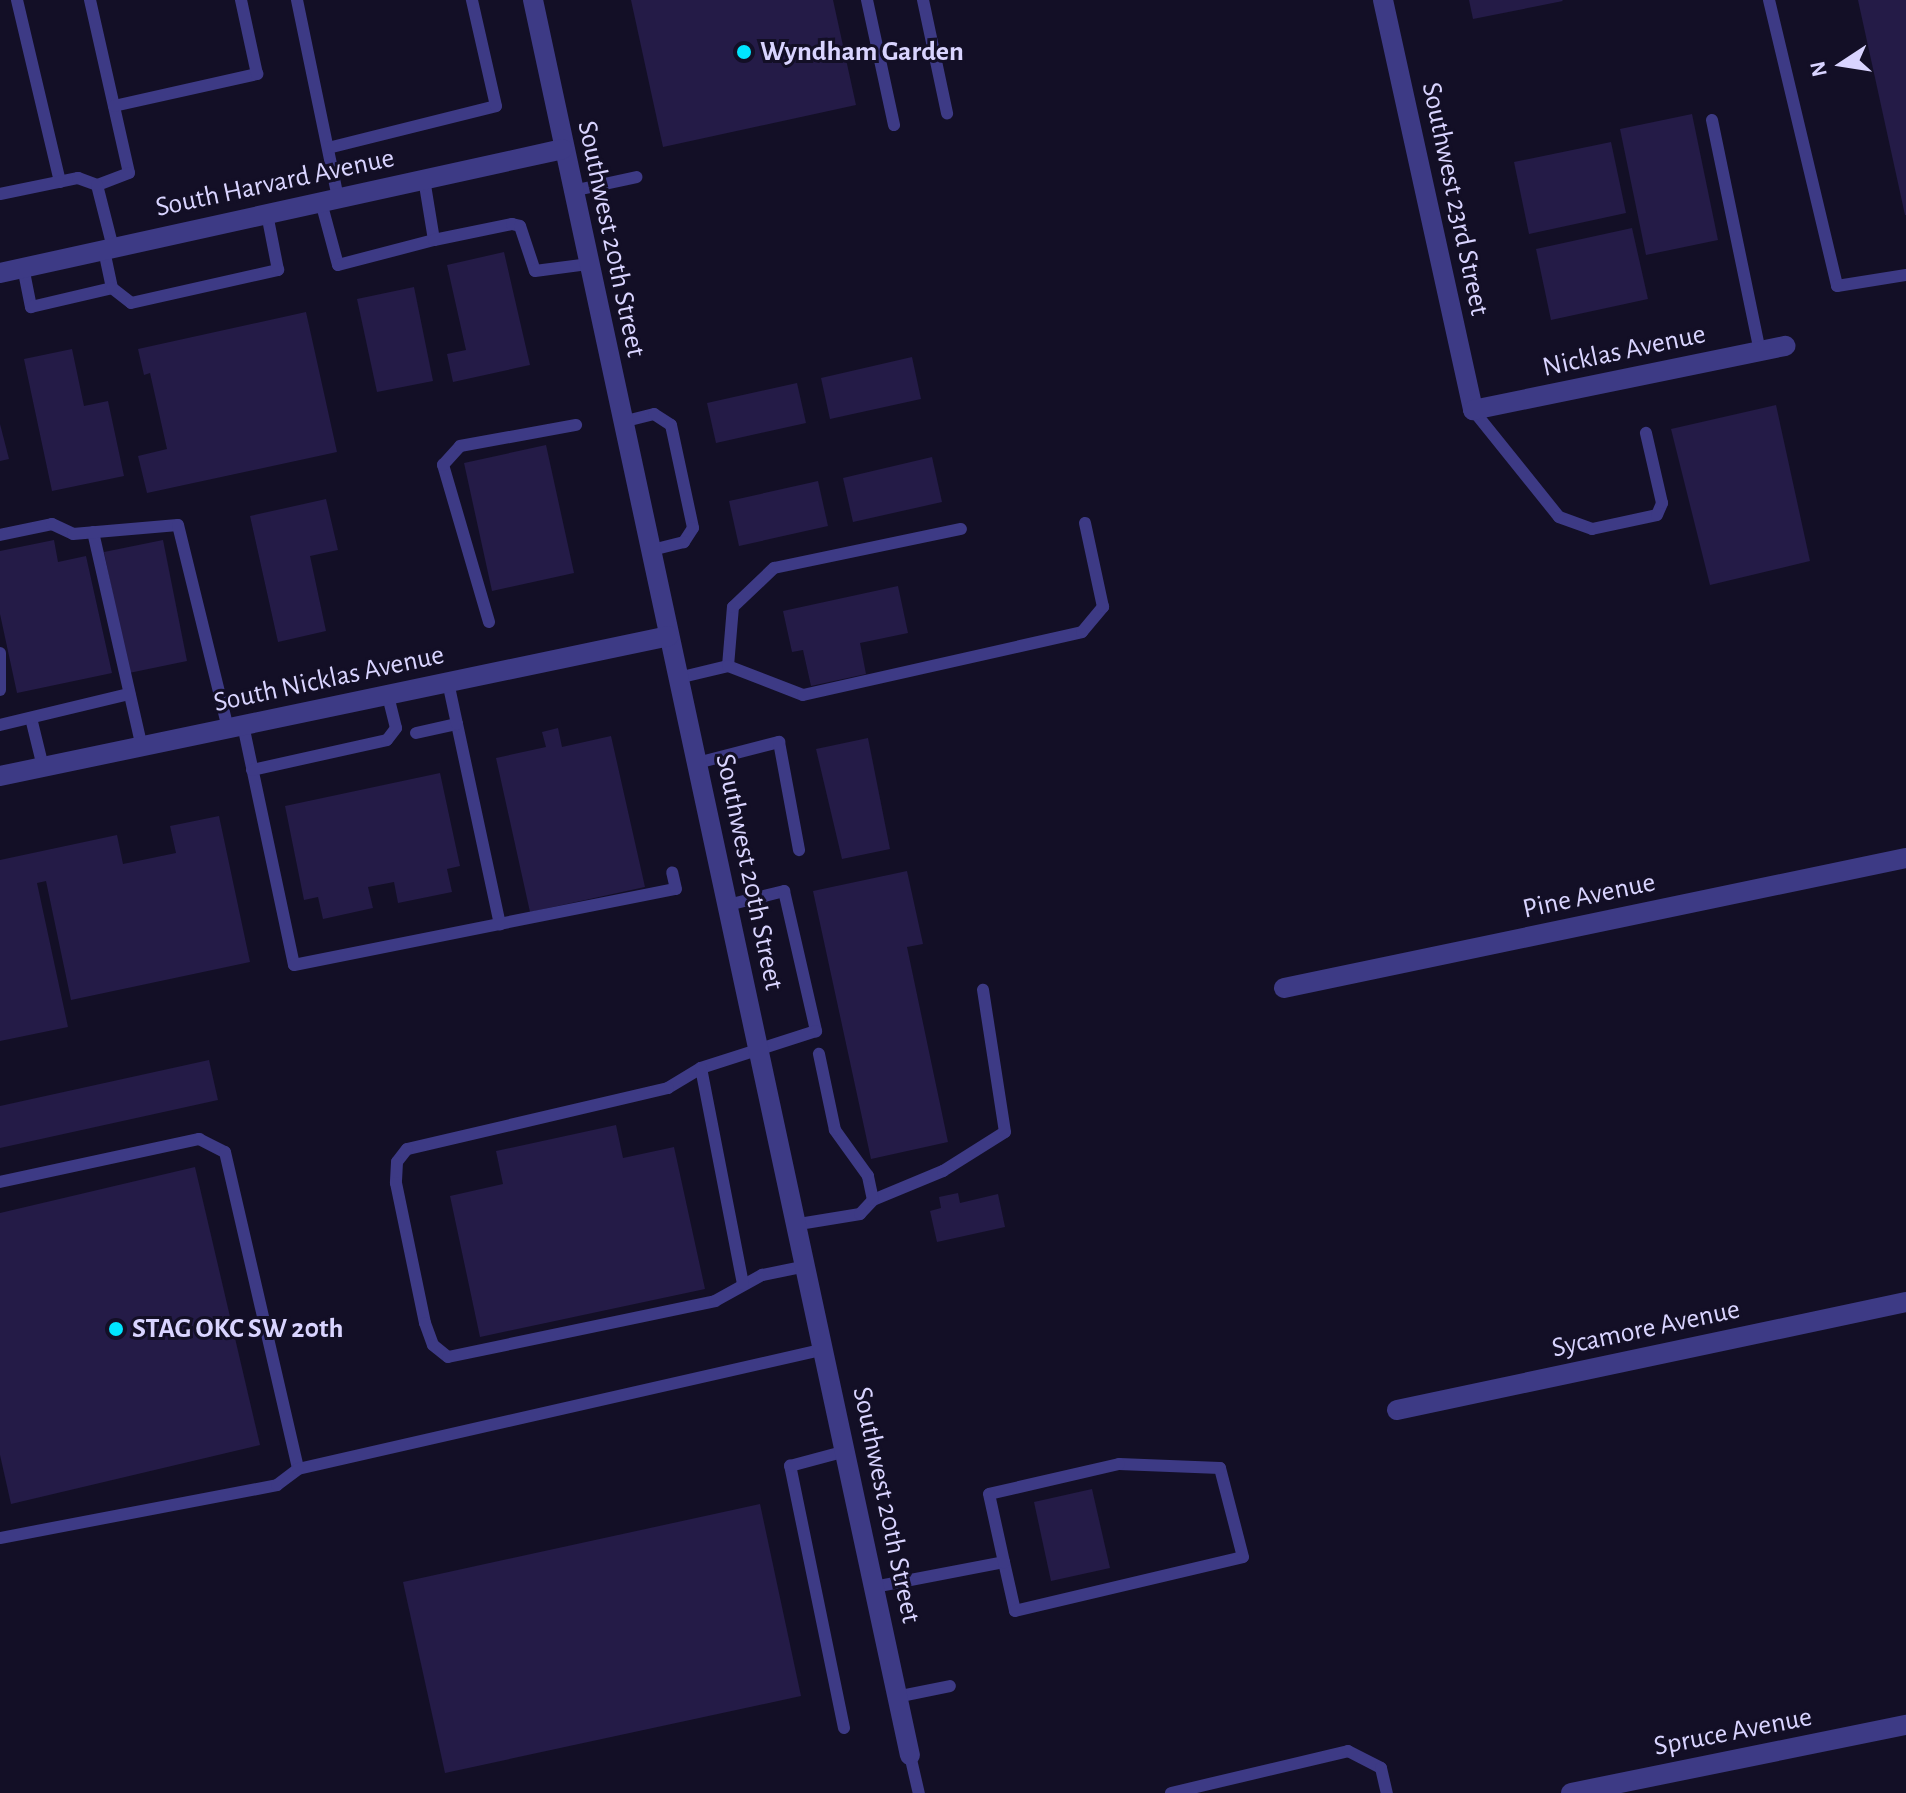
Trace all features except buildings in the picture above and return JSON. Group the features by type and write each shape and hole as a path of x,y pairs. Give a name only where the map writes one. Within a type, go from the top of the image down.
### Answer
{"street":[{"name":"Southwest 20th Street","path":"533,0 622,422 799,1224 910,1755"},
{"name":"Southwest 23rd Street","path":"1383,0 1473,410"},
{"name":"South Harvard Avenue","path":"0,273 563,149"},
{"name":"Nicklas Avenue","path":"1473,410 1786,346"},
{"name":"South Nicklas Avenue","path":"0,776 669,636"},
{"name":"Pine Avenue","path":"1284,988 1906,858"},
{"name":"Sycamore Avenue","path":"1397,1410 1906,1302"},
{"name":"Spruce Avenue","path":"1571,1793 1906,1725"}],"lane":[{"path":"17,0 60,182"},
{"path":"0,194 78,178 97,185 129,173 90,0"},
{"path":"114,106 257,74 241,0"},
{"path":"297,0 328,148 330,200 338,265 512,224 520,226 535,271 588,264"},
{"path":"328,148 496,106 472,0"},
{"path":"867,0 894,125"},
{"path":"923,0 947,113"},
{"path":"1769,0 1837,286 1906,275"},
{"path":"1712,120 1760,352"},
{"path":"572,191 637,177"},
{"path":"424,179 434,240"},
{"path":"97,185 112,288 131,303 278,270 267,214"},
{"path":"23,267 31,307 112,288"},
{"path":"1473,410 1559,517 1592,529 1657,515 1662,503 1646,433"},
{"path":"622,422 654,414 671,425 693,528 684,542 651,550"},
{"path":"489,622 443,465 460,446 576,425"},
{"path":"678,678 728,666 803,695 1082,632 1103,607 1085,523"},
{"path":"0,535 52,524 73,534 178,525 236,727 252,770 294,965 676,889 672,872"},
{"path":"728,666 733,607 774,568 961,529"},
{"path":"93,532 142,747"},
{"path":"0,653 0,690"},
{"path":"448,682 500,924"},
{"path":"0,725 129,694"},
{"path":"252,770 387,740 396,728 388,695"},
{"path":"31,718 43,767"},
{"path":"416,733 457,724"},
{"path":"697,763 779,742 799,850"},
{"path":"728,905 784,891 816,1031 701,1068 668,1088 407,1149 397,1162 396,1183 425,1323 433,1345 448,1357 715,1301 743,1284 807,1266"},
{"path":"799,1224 860,1214 873,1200 943,1171 1005,1132 983,990"},
{"path":"819,1054 835,1130 868,1176 873,1200"},
{"path":"701,1068 743,1284"},
{"path":"0,1182 199,1139 225,1152 298,1469"},
{"path":"0,1538 277,1485 298,1469 825,1349"},
{"path":"844,1728 790,1466 846,1451"},
{"path":"1119,1464 1220,1468 1243,1557 1015,1611 1004,1562 989,1494 1119,1464"},
{"path":"874,1587 1004,1562"},
{"path":"896,1697 950,1686"},
{"path":"1171,1793 1348,1751 1381,1768 1387,1793"},
{"path":"910,1755 919,1793"}],"place":[{"name":"Wyndham Garden","path":"744,52"},
{"name":"STAG OKC SW 20th","path":"116,1329"}]}
